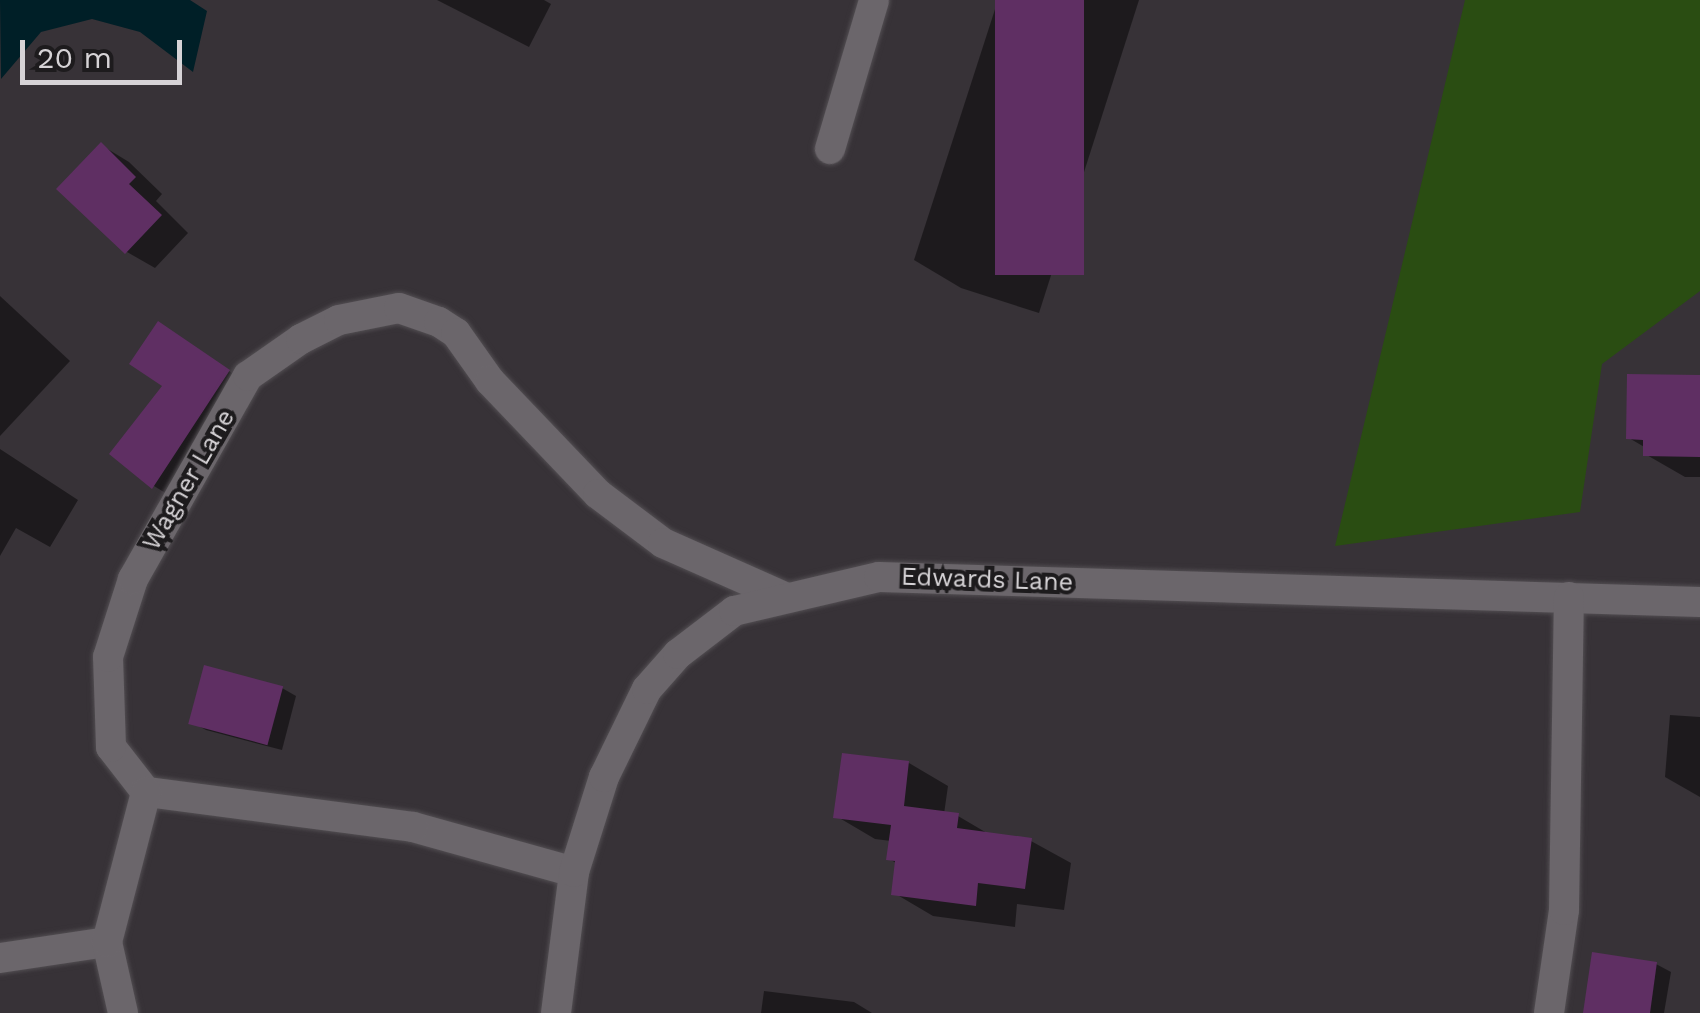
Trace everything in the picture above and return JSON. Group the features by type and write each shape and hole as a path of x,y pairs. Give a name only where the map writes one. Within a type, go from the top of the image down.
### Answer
{"street":[{"path":"830,149 874,0"},
{"name":"Wagner Lane","path":"146,792 111,747 108,657 133,579 248,376 300,339 338,320 399,308 439,322 456,333 490,381 598,494 663,544 785,597"},
{"name":"Edwards Lane","path":"556,1013 574,872 604,778 647,689 678,654 734,611 879,577 1700,602"},
{"path":"1549,1013 1564,910 1569,598"},
{"path":"124,1013 107,942 146,792 413,826 574,872"},
{"path":"0,958 107,942"}],"green space":[{"path":"1465,0 1700,0 1700,291 1602,364 1580,512 1335,546"}],"water":[{"path":"0,0 190,0 207,11 193,72 140,32 92,19 41,32 1,79"}],"building":[{"path":"995,0 1084,0 1084,275 995,275"},
{"path":"101,142 136,177 129,184 162,215 125,254 56,189"},
{"path":"158,321 230,370 152,489 109,454 162,386 129,364"},
{"path":"1627,374 1700,375 1700,457 1643,456 1643,440 1626,439"},
{"path":"204,665 283,686 267,745 188,724"},
{"path":"842,753 909,761 904,806 959,813 957,828 1032,838 1025,889 978,883 976,906 891,895 895,861 886,860 891,825 833,818"},
{"path":"1592,952 1657,962 1650,1013 1583,1013"}]}
